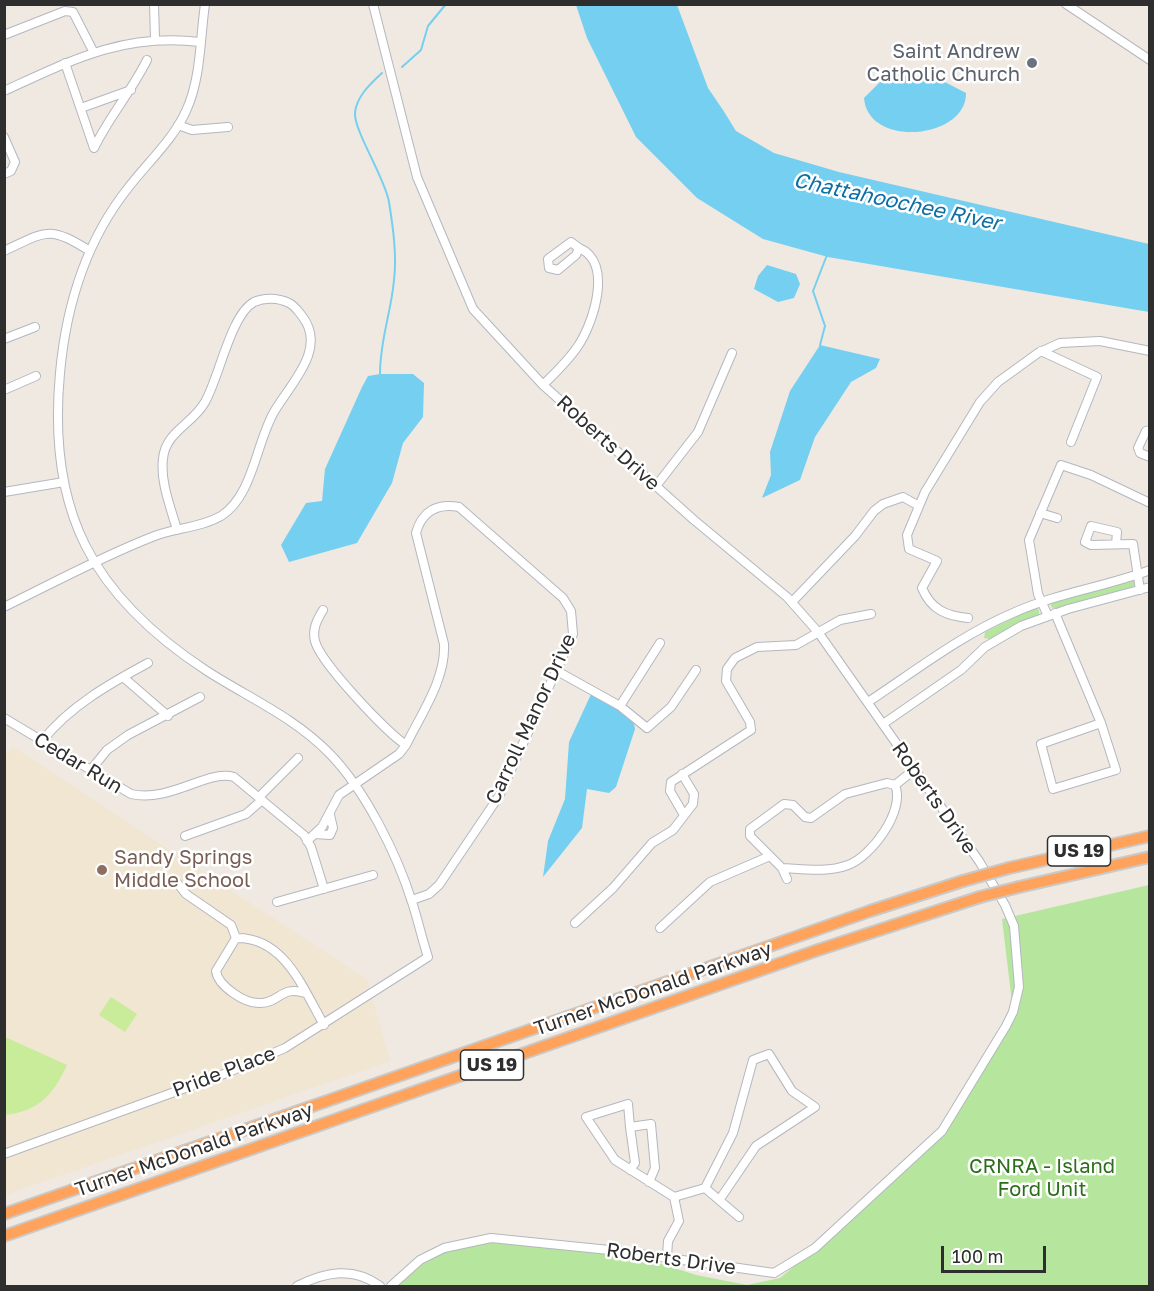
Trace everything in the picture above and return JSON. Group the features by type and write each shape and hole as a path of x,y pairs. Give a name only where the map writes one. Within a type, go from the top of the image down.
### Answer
{"highway":[{"name":"Turner McDonald Parkway","path":"4,1214 963,881 1009,868 1149,836"},
{"name":"Turner McDonald Parkway","path":"4,1236 806,954 980,897 1149,857"}],"street":[{"path":"154,4 155,39"},
{"path":"204,4 194,88 178,126 111,212 90,251 74,296 60,372 58,428 64,482 72,520 93,563 125,603 177,650 299,727 329,753 355,784 379,826 412,900"},
{"name":"Roberts Drive","path":"373,4 417,177 465,294 484,323 543,385 656,486 792,602 818,632 979,861 1014,926 1019,987 1013,1012 942,1131 815,1248 774,1273 667,1257 491,1238 461,1243 428,1256 402,1274 391,1287"},
{"path":"1066,4 1149,60"},
{"path":"4,34 65,11 73,12 93,51"},
{"path":"4,91 93,51 121,43 155,39 200,42"},
{"path":"65,63 94,148 102,131 133,90 147,60"},
{"path":"81,108 133,90"},
{"path":"178,126 192,130 228,127"},
{"path":"4,174 11,171 15,162 5,142"},
{"path":"4,251 44,233 54,232 90,251"},
{"path":"543,385 578,346 595,310 597,273 587,254 579,248"},
{"path":"4,607 154,536 206,523 222,515 232,505 244,488 274,411 307,361 311,341 310,330 294,306 285,301 264,299 246,308 231,336 206,401 176,431 165,449 164,479 177,530"},
{"path":"4,339 34,327"},
{"path":"968,618 948,616 937,609 924,594 922,588 937,561 909,549 907,535 925,492 980,402 998,382 1041,351 1060,343 1100,341 1149,351"},
{"path":"1041,351 1097,377 1071,442"},
{"path":"656,486 698,432 732,353"},
{"path":"4,390 36,376"},
{"path":"1149,430 1146,431 1138,448 1140,453 1149,457"},
{"path":"1101,723 1041,744 1053,789 1116,770 1101,723 1051,614 1040,602 1029,540 1061,465 1091,475 1149,503"},
{"path":"4,492 64,482"},
{"path":"792,602 879,506 903,497 919,506"},
{"name":"Carroll Manor Drive","path":"355,784 392,761 406,745 441,674 445,658 444,644 416,541 418,524 429,510 448,505 467,512 563,598 571,611 574,626 570,642 499,796 439,885 429,894 412,900"},
{"path":"1040,513 1056,518"},
{"path":"1116,544 1133,544 1140,590"},
{"path":"868,702 990,624 1040,602 1149,570"},
{"path":"883,724 961,670 988,645 1021,626 1051,614 1149,587"},
{"path":"323,610 314,631 320,652 390,734 406,745"},
{"path":"684,815 669,787 671,782 750,730 750,722 726,681 727,669 735,658 757,647 796,645 840,620 871,614"},
{"path":"620,706 660,643"},
{"path":"42,741 57,722 123,676 148,663"},
{"path":"557,671 620,706 647,728 670,707 696,670"},
{"path":"123,676 168,716"},
{"path":"90,771 107,750 128,735 168,716 200,697"},
{"name":"Cedar Run","path":"4,718 90,771 131,794 145,798 170,794 228,775 240,781 304,835 324,889"},
{"path":"185,836 246,814 298,758"},
{"path":"895,785 914,770"},
{"path":"575,923 613,888 652,843 672,830 693,804 695,798 682,774"},
{"path":"787,879 782,868 749,832 784,804 794,805 805,817 811,818 845,794 887,783 895,785"},
{"path":"307,841 315,834 330,835 333,828 330,815 339,795 355,784"},
{"path":"782,868 826,870 848,866 860,859 891,820 897,792 895,785"},
{"path":"660,928 711,882 770,856"},
{"path":"277,902 373,875"},
{"path":"174,879 186,894 231,925 236,938"},
{"name":"Pride Place","path":"4,1154 224,1074 285,1048 324,1025 428,957 412,900"},
{"path":"236,938 257,940 289,964 324,1025"},
{"path":"236,938 216,970 219,979 226,987 257,1004 291,990 306,993"},
{"path":"630,1170 635,1163 628,1104 586,1117 615,1160 630,1170 649,1182 674,1197 705,1188 733,1133 753,1060 769,1054 792,1091 815,1107 756,1146 720,1199"},
{"path":"630,1127 651,1124 655,1168 649,1182"},
{"path":"705,1188 739,1217"},
{"path":"667,1257 668,1241 679,1221 674,1197"},
{"path":"298,1286 322,1275 344,1273 367,1278 380,1287"}],"shaded area":[{"name":"Sandy Springs Middle School","path":"12,746 367,980 390,1061 5,1195 4,759"}],"green space":[{"path":"1133,579 1135,584 1132,588 1057,609 1051,607 1051,602"},
{"path":"1035,607 1039,610 1039,615 990,639 984,638 985,632"},
{"name":"CRNRA - Island Ford Unit","path":"1149,885 1149,1286 390,1286 432,1254 475,1238 621,1251 696,1275 747,1285 780,1278 813,1251 950,1124 1014,1019 1002,919"},
{"path":"111,997 137,1014 125,1032 99,1015"},
{"path":"5,1037 67,1065 44,1100 27,1110 5,1115"}],"water":[{"name":"Chattahoochee River","path":"576,5 677,5 708,88 736,131 774,153 839,172 1149,244 1149,312 828,257 763,239 697,198 636,137 587,38"},
{"path":"888,74 941,80 966,93 962,109 951,120 935,128 917,132 898,131 882,125 870,114 864,98"},
{"path":"767,265 796,274 800,284 794,298 778,302 754,289 758,276"},
{"path":"820,345 880,359 876,368 851,382 815,437 800,480 762,498 771,475 770,452 790,391"},
{"path":"413,374 424,383 423,417 403,443 392,483 357,543 289,562 281,545 306,503 322,501 325,469 362,387 368,376"},
{"path":"592,692 633,718 635,729 616,787 609,793 587,789 582,828 543,877 548,841 565,799 569,742"}],"waterway":[{"path":"402,67 421,50 428,26 446,4"},
{"path":"380,374 394,280 394,241 386,192 359,131 355,113 361,96 382,73"},
{"path":"820,345 825,326 813,291 827,255"}],"place":[{"name":"Saint Andrew Catholic Church","path":"1032,63"},
{"name":"Sandy Springs Middle School","path":"102,870"}]}
